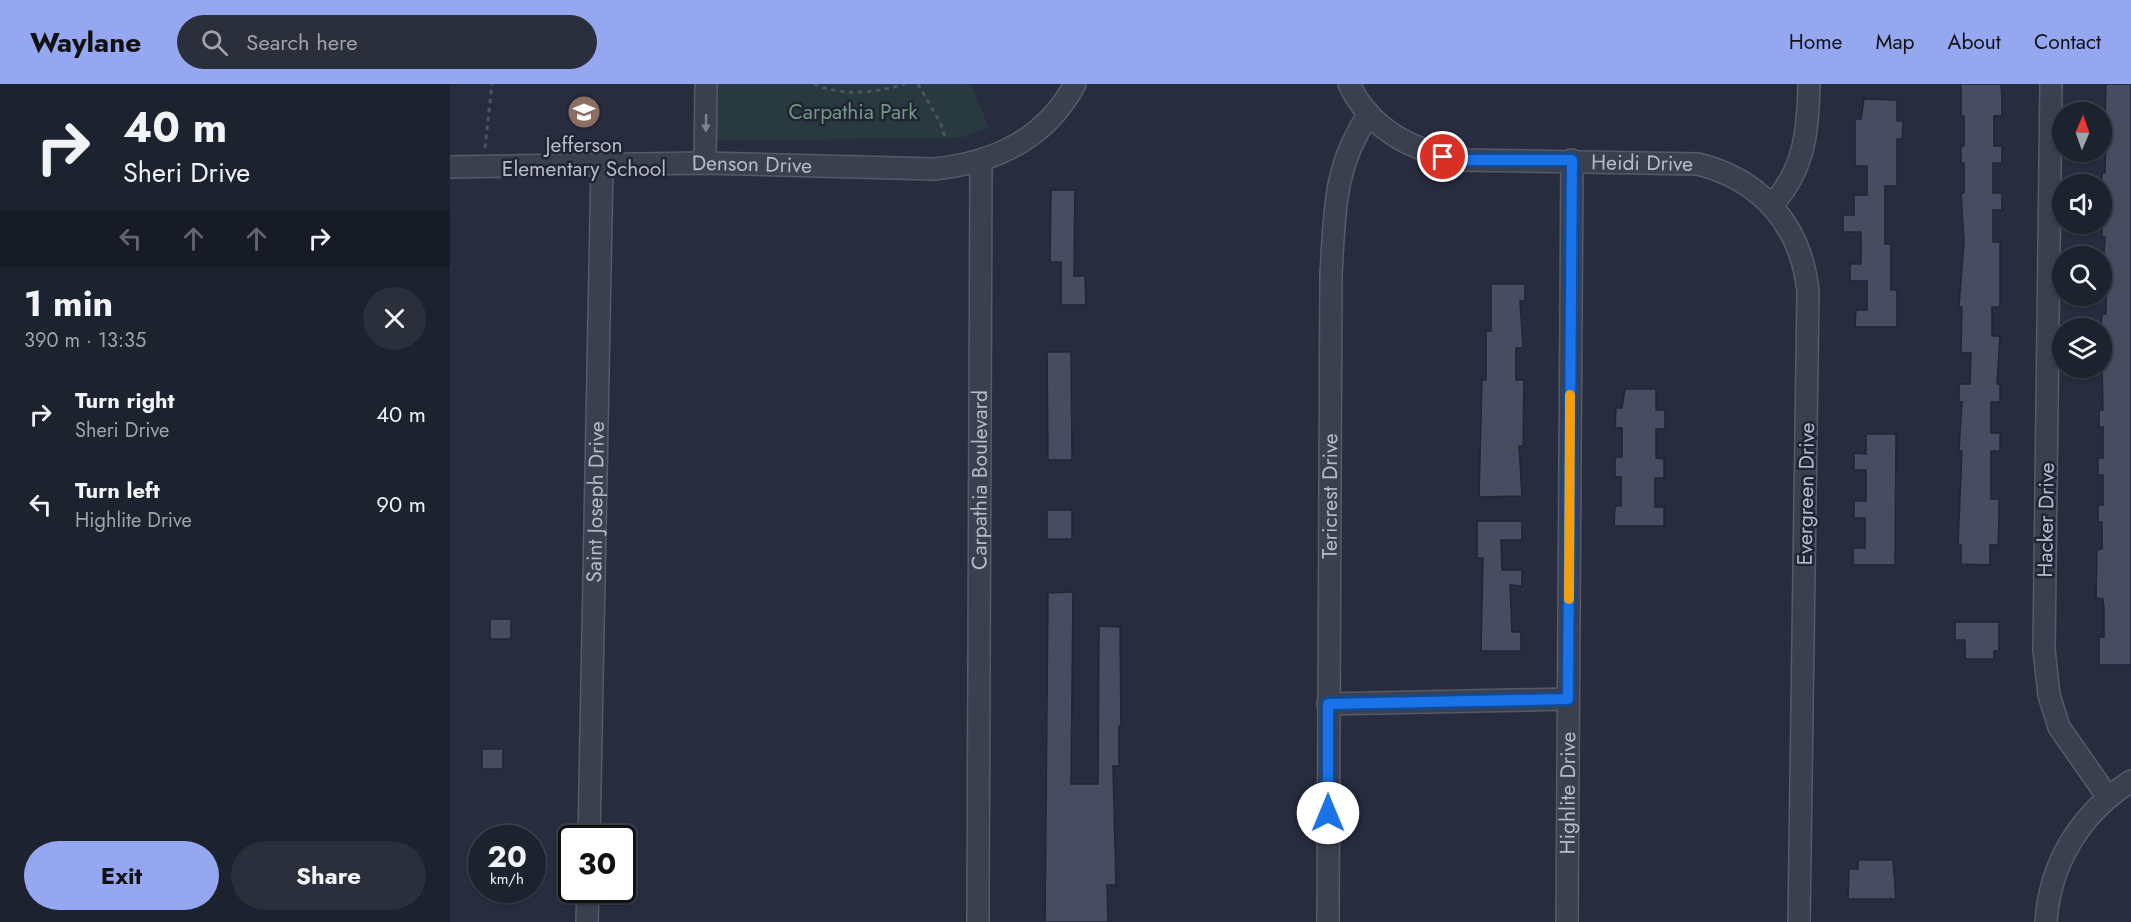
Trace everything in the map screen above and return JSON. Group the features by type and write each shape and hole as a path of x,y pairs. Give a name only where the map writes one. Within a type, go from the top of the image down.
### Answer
{"street":[{"path":"705,163 706,84"},
{"path":"981,162 1021,143 1053,115 1075,84"},
{"path":"1349,84 1369,114"},
{"path":"1773,204 1790,186 1803,150 1809,84"},
{"name":"Hacker Drive","path":"2051,84 2044,650 2049,694 2059,727 2106,796"},
{"name":"Heidi Drive","path":"1369,114 1404,142 1443,157 1462,160 1572,160 1698,164 1716,168 1748,184 1773,204"},
{"name":"Tericrest Drive","path":"1328,922 1332,250 1340,177 1353,138 1369,114"},
{"name":"Highlite Drive","path":"1567,922 1572,160"},
{"name":"Denson Drive","path":"450,167 705,163 934,169 981,162"},
{"name":"Carpathia Boulevard","path":"978,922 981,162"},
{"name":"Saint Joseph Drive","path":"589,825 602,165"},
{"name":"Evergreen Drive","path":"1773,204 1793,233 1804,262 1809,291 1799,922"},
{"path":"1328,704 1568,699"},
{"path":"2046,922 2056,870 2069,843 2106,796 2131,781"},
{"path":"587,922 588,903"}],"path":[{"path":"481,166 492,84"},
{"path":"814,84 831,91 854,93 904,84"},
{"path":"918,84 941,124 946,140"}],"green space":[{"name":"Carpathia Park","path":"718,84 971,84 989,128 963,137 943,139 716,140"}],"building":[{"path":"1961,84 2001,84 2002,98 2002,116 1994,116 1994,146 2002,146 2002,163 1993,163 1993,193 2002,193 2002,210 1993,210 1993,242 2000,242 2000,307 1992,307 1992,336 2000,336 1997,384 2000,384 2000,402 1991,402 1991,433 2000,433 2000,451 1991,451 1991,499 1999,499 1999,517 1998,545 1990,545 1990,565 1961,564 1961,545 1958,545 1962,451 1959,451 1962,402 1959,402 1959,384 1970,384 1971,353 1961,353 1962,307 1959,307 1964,242 1961,193 1964,193 1964,163 1961,163 1961,146 1964,146 1964,116 1961,116"},
{"path":"2106,84 2131,84 2131,665 2099,665 2099,637 2104,637 2104,609 2103,599 2096,598 2097,550 2102,549 2102,522 2098,522 2098,505 2103,505 2103,475 2098,475 2098,458 2103,458 2103,427 2099,427 2099,410 2103,410 2102,378 2112,378 2112,318 2102,318 2102,314 2106,314 2106,306 2112,306 2112,246 2104,246 2105,237 2102,237 2102,234 2112,234 2112,174 2102,174 2105,173 2105,162 2112,162 2112,102 2106,102"},
{"path":"1864,99 1897,100 1897,121 1903,121 1902,139 1897,139 1897,186 1885,186 1885,244 1891,244 1891,290 1897,290 1897,327 1855,327 1856,310 1867,310 1867,281 1850,281 1850,264 1861,264 1861,232 1843,232 1843,215 1854,215 1854,195 1867,195 1867,166 1855,166 1855,119 1861,119"},
{"path":"1051,190 1075,190 1074,276 1085,276 1086,305 1061,305 1061,262 1050,262"},
{"path":"1491,284 1525,284 1525,301 1520,301 1523,348 1516,348 1516,380 1524,380 1523,446 1519,446 1522,496 1479,497 1482,380 1486,380 1486,331 1491,331"},
{"path":"1047,352 1071,352 1072,460 1048,460"},
{"path":"1625,389 1656,389 1656,410 1665,410 1665,429 1656,429 1656,458 1664,459 1664,478 1655,478 1655,507 1664,507 1664,526 1614,526 1615,506 1621,506 1621,477 1615,477 1615,457 1622,457 1622,428 1615,428 1616,408 1622,408"},
{"path":"1866,434 1896,434 1895,565 1853,565 1853,548 1865,548 1865,518 1854,518 1854,501 1866,501 1866,470 1854,470 1854,453 1866,454"},
{"path":"1047,510 1072,510 1072,539 1047,539"},
{"path":"1477,521 1522,521 1522,540 1501,540 1502,570 1522,570 1522,586 1510,585 1512,632 1521,632 1521,651 1481,651 1483,558 1477,558"},
{"path":"1073,592 1071,784 1098,784 1099,626 1120,627 1119,766 1113,766 1116,885 1107,885 1108,922 1045,922 1048,593"},
{"path":"490,619 511,619 511,639 490,639"},
{"path":"1955,622 1999,622 1999,651 1994,651 1994,659 1965,659 1965,640 1955,640"},
{"path":"482,749 503,749 503,769 482,769"},
{"path":"1858,860 1893,860 1896,899 1848,899 1849,869 1858,869"}],"slow traffic":[{"path":"1569,599 1570,395"}],"place":[{"name":"Jefferson Elementary School","path":"584,112"}],"route":[{"path":"1328,813 1328,704 1568,699 1572,160 1462,160 1443,157"}]}
